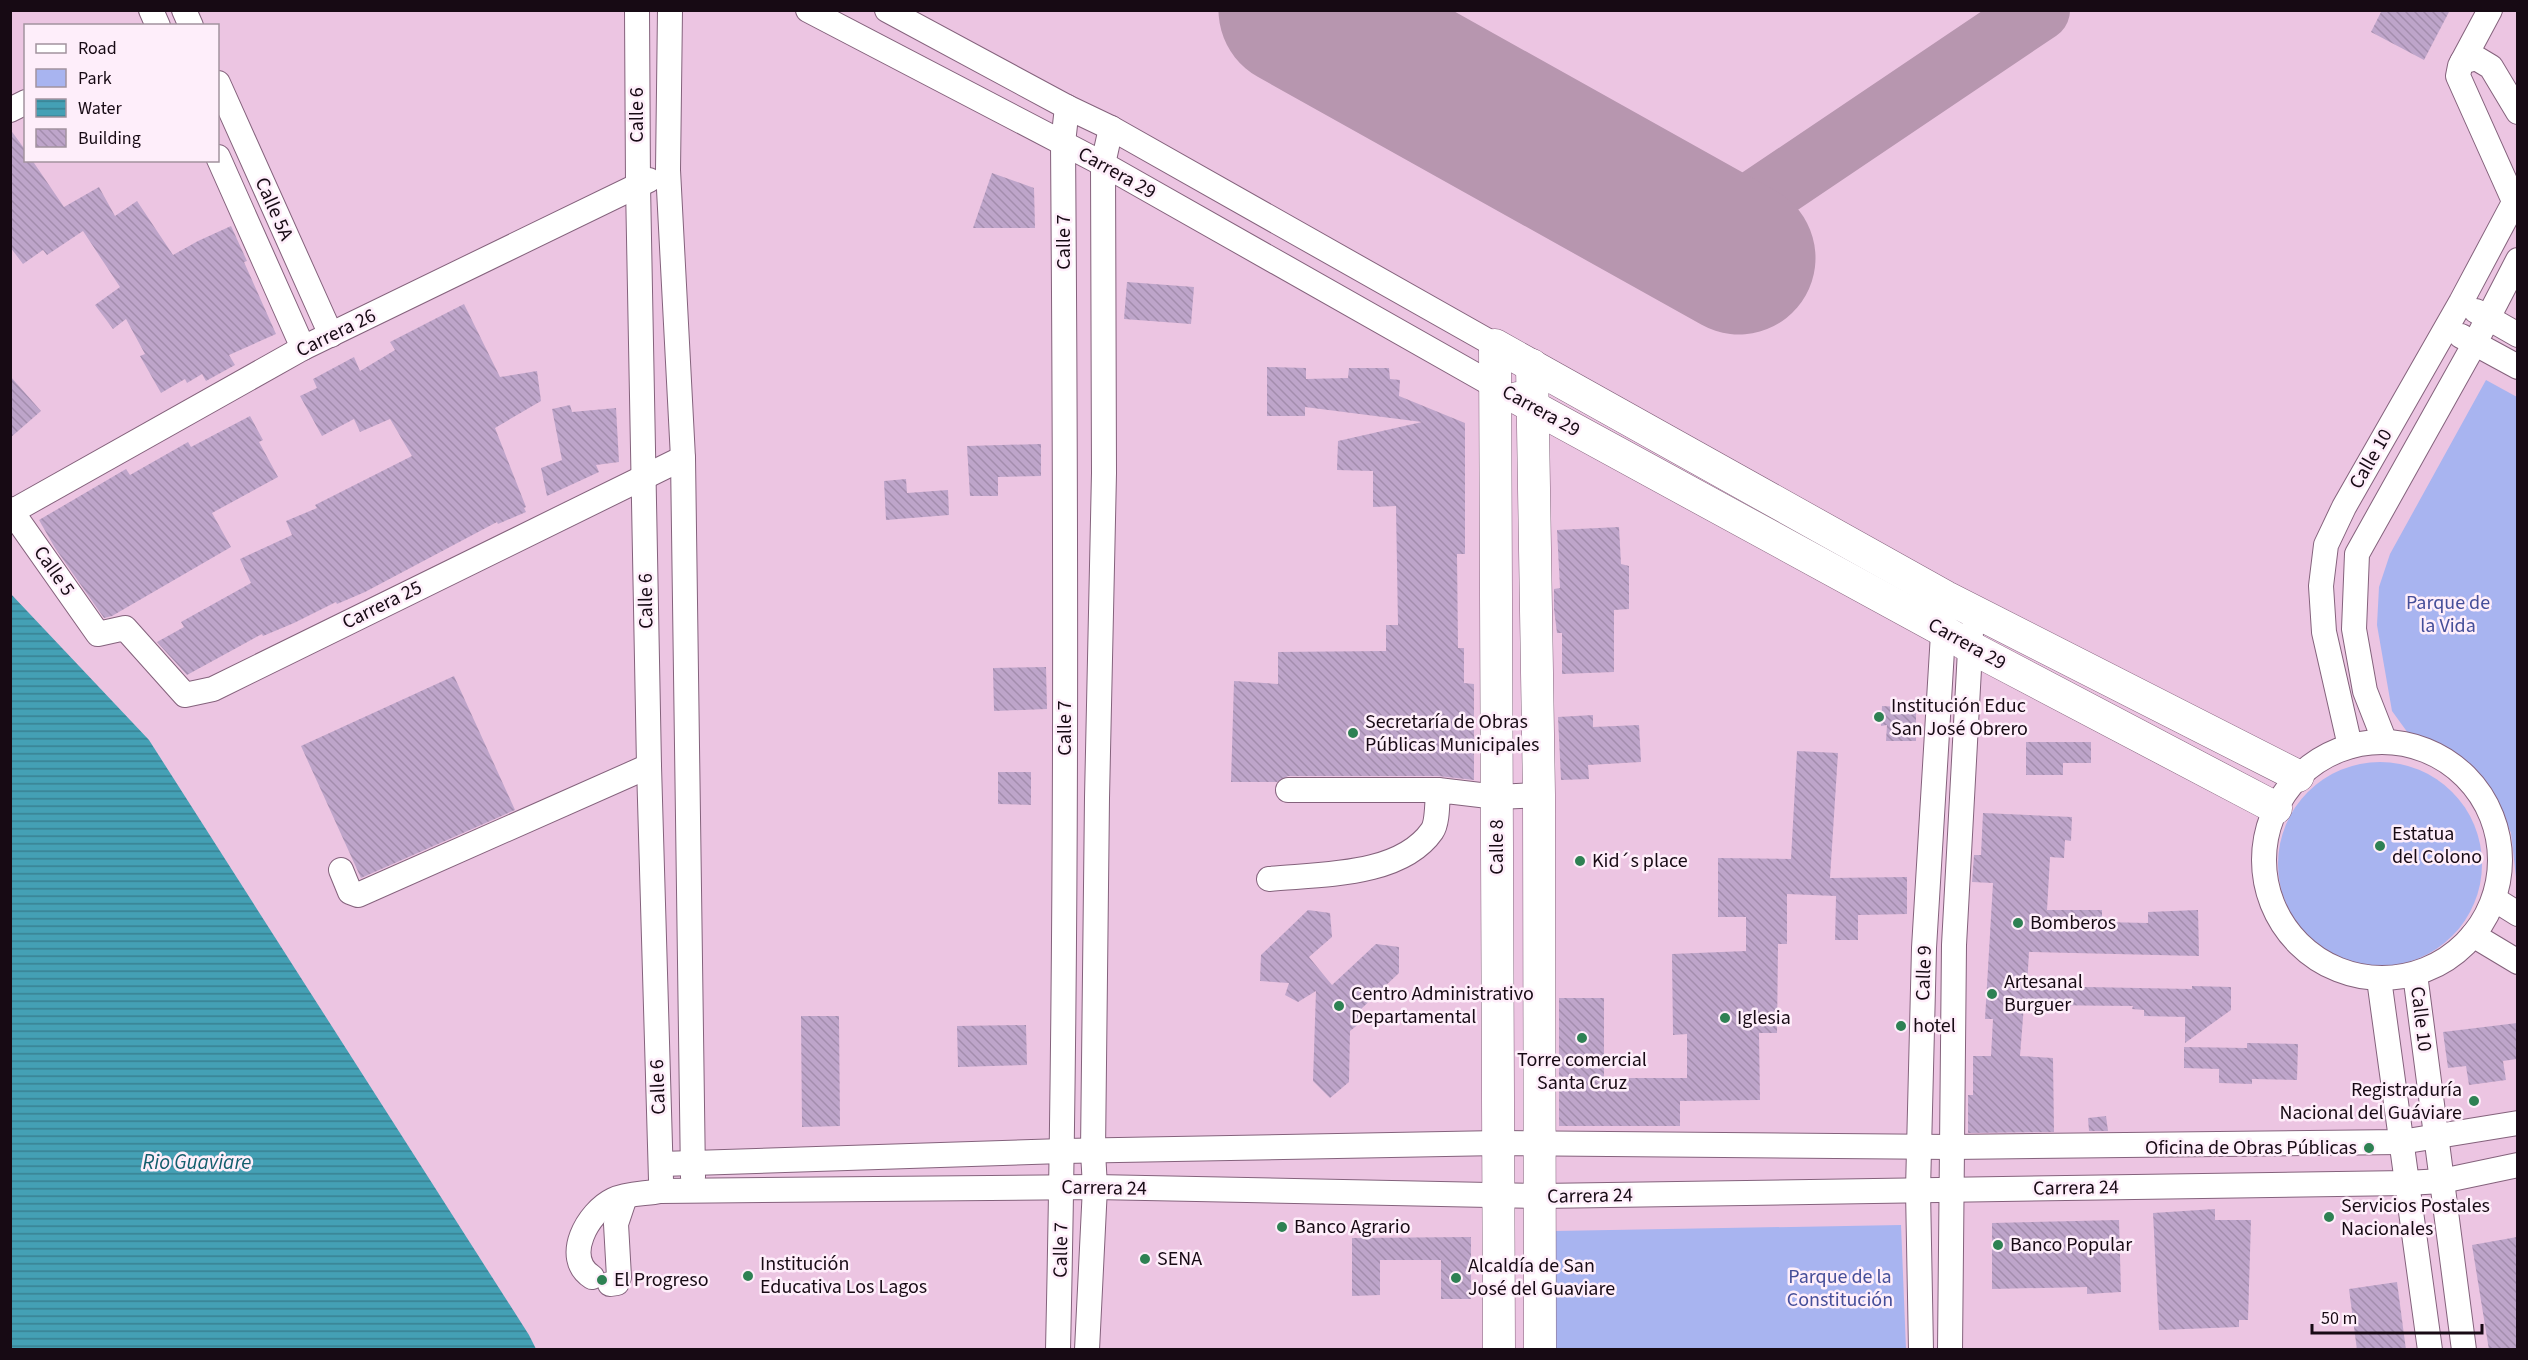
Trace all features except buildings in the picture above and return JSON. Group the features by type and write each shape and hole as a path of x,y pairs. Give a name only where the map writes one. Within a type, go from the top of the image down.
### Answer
{"main road":[{"name":"Carrera 29","path":"1495,345 1960,603 2298,776"},
{"name":"Calle 8","path":"1495,345 1499,1350"},
{"path":"1532,365 1539,795 1540,1350"},
{"name":"Carrera 29","path":"1495,386 1970,647 2276,808"}],"street":[{"path":"151,10 157,24"},
{"name":"Calle 6","path":"637,10 643,479 660,1191"},
{"name":"Calle 6","path":"670,10 668,170 683,458 691,1162 694,1191"},
{"name":"Carrera 29","path":"808,10 1103,164 1495,386"},
{"name":"Carrera 29","path":"887,10 1067,107 1112,128 1495,345"},
{"path":"2490,10 2458,71 2462,87 2516,202"},
{"path":"2462,62 2476,58 2491,67 2517,112"},
{"name":"Calle 5A","path":"219,85 331,335"},
{"path":"10,110 24,103"},
{"name":"Calle 7","path":"1059,1350 1063,1151 1065,797 1063,143 1067,107"},
{"name":"Calle 7","path":"1087,1350 1095,1187 1093,1152 1097,798 1104,472 1103,164 1112,128"},
{"name":"Calle 5A","path":"219,159 303,348"},
{"name":"Carrera 26","path":"12,510 303,348 668,170"},
{"name":"Calle 10","path":"2349,746 2324,632 2321,586 2326,545 2344,507 2516,202"},
{"name":"Calle 10","path":"2385,742 2365,691 2354,629 2357,554 2475,343 2517,260"},
{"path":"2461,302 2517,335"},
{"path":"2446,327 2517,367"},
{"name":"Carrera 25","path":"98,634 125,627 185,695 213,689 236,675 683,458"},
{"path":"1065,469 1104,472"},
{"name":"Calle 5","path":"12,510 98,634"},
{"path":"2326,545 2357,554"},
{"name":"Calle 9","path":"1921,1350 1918,1190 1924,948 1942,630 1960,603"},
{"name":"Calle 9","path":"1950,1350 1954,945 1970,647 1960,603"},
{"path":"2385,742 2421,748 2454,766 2479,792 2495,826 2500,862 2494,899 2474,935 2447,959 2415,974 2379,979 2356,976 2333,969 2313,957 2295,941 2281,923 2271,901 2265,878 2264,854 2267,831 2276,808 2298,776 2322,758 2349,746 2385,742"},
{"path":"341,870 350,892 358,895 649,766"},
{"path":"1288,790 1438,790 1497,797 1539,795"},
{"path":"1269,879 1373,868 1393,861 1418,845 1434,829 1438,790"},
{"path":"1065,797 1097,798"},
{"path":"2494,899 2517,914"},
{"path":"2474,935 2517,962"},
{"path":"1924,948 1954,945"},
{"name":"Calle 10","path":"2415,974 2464,1350"},
{"name":"Calle 10","path":"2379,979 2430,1350"},
{"name":"Carrera 24","path":"661,1164 1063,1151 1498,1143 1952,1147 2401,1142 2517,1123"},
{"name":"Carrera 24","path":"625,1197 660,1191 1062,1187 1540,1196 2407,1183 2442,1181 2517,1165"},
{"path":"625,1197 616,1224 619,1277 617,1283 601,1281 582,1269 578,1259 584,1233 603,1208 614,1200 625,1197"}],"green space":[{"name":"Parque de la Vida","path":"2486,380 2517,397 2517,886 2511,833 2490,789 2459,763 2416,744 2392,711 2377,625 2379,587 2390,554"},
{"path":"2380,762 2400,764 2428,774 2445,785 2459,799 2474,825 2480,844 2482,864 2480,884 2470,912 2459,929 2445,943 2419,958 2400,964 2380,966 2360,964 2332,954 2315,943 2301,929 2286,903 2280,884 2278,864 2280,844 2290,816 2301,799 2315,785 2341,770 2360,764"},
{"name":"Parque de la Constitución","path":"1901,1225 1906,1349 1553,1350 1554,1231"}],"water":[{"name":"Rio Guaviare","path":"10,593 149,740 536,1349 11,1349"}],"taxiway":[{"path":"1702,237 2039,10"}],"runway":[{"path":"1295,10 1739,258"}],"place":[{"name":"Institución Educ San José Obrero","path":"1879,717"},
{"name":"Secretaría de Obras Públicas Municipales","path":"1353,733"},
{"name":"Estatua del Colono","path":"2380,846"},
{"name":"Kid´s place","path":"1580,861"},
{"name":"Bomberos","path":"2018,923"},
{"name":"Artesanal Burguer","path":"1992,994"},
{"name":"Centro Administrativo Departamental","path":"1339,1006"},
{"name":"Iglesia","path":"1725,1018"},
{"name":"hotel","path":"1901,1026"},
{"name":"Torre comercial Santa Cruz","path":"1582,1038"},
{"name":"Registraduría Nacional del Guáviare","path":"2474,1101"},
{"name":"Oficina de Obras Públicas","path":"2369,1148"},
{"name":"Servicios Postales Nacionales","path":"2329,1217"},
{"name":"Banco Agrario","path":"1282,1227"},
{"name":"Banco Popular","path":"1998,1245"},
{"name":"SENA","path":"1145,1259"},
{"name":"Institución Educativa Los Lagos","path":"748,1276"},
{"name":"Alcaldía de San José del Guaviare","path":"1456,1278"},
{"name":"El Progreso","path":"602,1280"}]}
